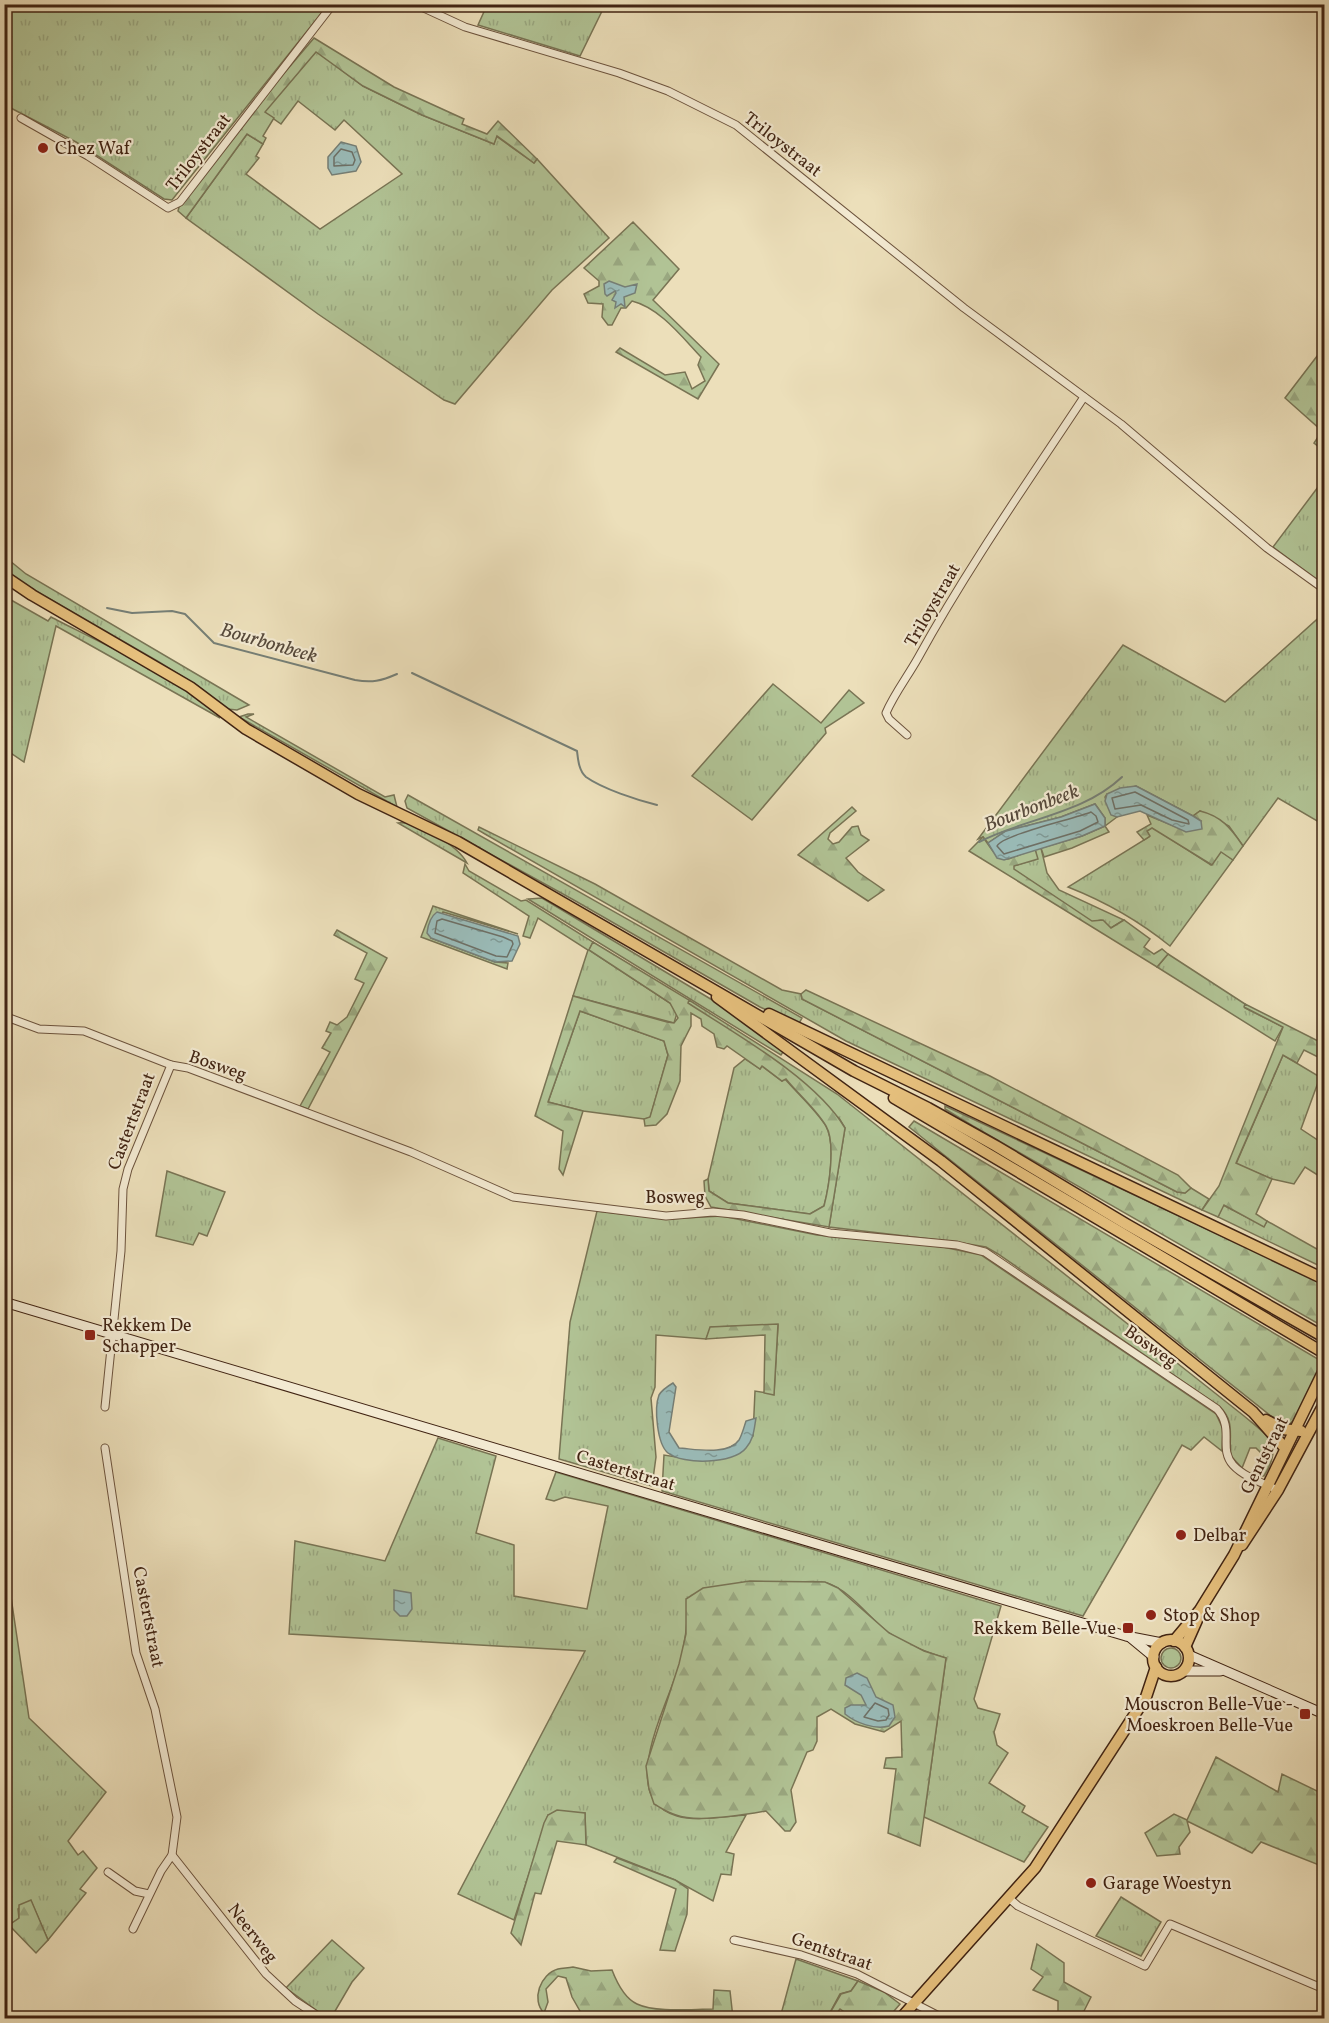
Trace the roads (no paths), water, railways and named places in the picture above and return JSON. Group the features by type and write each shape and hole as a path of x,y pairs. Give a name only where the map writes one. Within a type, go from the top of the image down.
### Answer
{"main road":[{"path":"4,576 32,595 190,687 231,719 290,754 380,805 463,845 854,1071 986,1140 1126,1224 1324,1337"},
{"path":"4,582 32,595"},
{"path":"704,984 727,991 797,1029 1324,1279"},
{"path":"704,984 726,1006 941,1161 1253,1412 1282,1429 1294,1432 1312,1425"},
{"path":"854,1071 866,1081 1324,1353"},
{"name":"Castertstraat","path":"4,1302 1129,1637 1162,1643"},
{"name":"Gentstraat","path":"1273,1487 1285,1448 1294,1432 1322,1397 1324,1371"},
{"path":"901,2019 1010,1899 1057,1837 1146,1696 1162,1643 1174,1641 1200,1610 1234,1555 1248,1539 1273,1487 1312,1425 1322,1397"},
{"path":"1253,1412 1285,1448"},
{"path":"1184,1671 1187,1651 1200,1610"},
{"name":"Castertstraat","path":"1129,1637 1155,1662"},
{"path":"1174,1641 1220,1671 1324,1714"},
{"path":"1155,1662 1172,1676"},
{"path":"1146,1696 1172,1676 1184,1671 1220,1671"}],"street":[{"name":"Triloystraat","path":"21,118 88,156 168,208 172,207 180,202 333,4"},
{"name":"Triloystraat","path":"415,4 465,27 619,73 668,91 736,124 964,308 1121,424 1267,548 1324,589"},
{"name":"Triloystraat","path":"908,735 889,719 886,713 890,703 906,681 959,584 1084,397"},
{"name":"Bosweg","path":"4,1016 39,1029 84,1030 171,1065 188,1068 411,1152 513,1197 666,1216 713,1212 743,1215 830,1233 957,1245 984,1252 1217,1409 1226,1421 1227,1454 1232,1464 1246,1475 1273,1487"},
{"name":"Castertstraat","path":"105,1407 121,1251 123,1189 128,1168 171,1065"},
{"name":"Castertstraat","path":"105,1448 136,1653 155,1709 177,1817 172,1855"},
{"path":"133,1929 149,1894 172,1855"},
{"name":"Neerweg","path":"172,1855 266,1974 295,2001 321,2019"},
{"path":"108,1872 135,1891 149,1894"},
{"path":"1010,1899 1018,1906 1144,1966 1170,1924 1324,1989"},
{"name":"Gentstraat","path":"734,1940 828,1964 857,1974 943,2019"}],"water":[{"path":"341,142 356,146 361,162 356,171 332,175 328,168 328,157"},
{"path":"609,281 625,287 637,284 635,293 624,297 625,307 621,304 615,308 616,302 612,300 615,291 607,296 605,294 604,284"},
{"path":"1136,786 1201,821 1202,829 1186,832 1140,811 1117,817 1111,815 1105,801 1107,794 1120,788"},
{"path":"1095,804 1105,818 1105,826 1082,836 1004,860 997,858 988,843 1006,831 1061,817"},
{"path":"437,912 518,936 520,944 512,961 495,962 431,938 427,933 428,927 431,918"},
{"path":"673,1383 676,1387 669,1432 679,1448 719,1450 727,1448 739,1440 746,1421 756,1418 749,1445 740,1453 720,1460 685,1460 668,1453 659,1434 657,1401 663,1390"},
{"path":"394,1590 411,1593 412,1609 407,1616 400,1616 394,1610"},
{"path":"857,1673 867,1678 876,1697 893,1705 895,1717 889,1726 866,1725 845,1714 845,1708 851,1705 866,1705 861,1695 845,1685 846,1678"}],"waterway":[{"name":"Bourbonbeek","path":"107,608 132,613 172,611 185,614 214,643 355,680 376,681 397,674"},
{"name":"Bourbonbeek","path":"412,673 577,751 580,769 586,777 611,790 657,805"},
{"name":"Bourbonbeek","path":"979,842 1090,799 1122,777"}],"place":[{"name":"Chez Waf","path":"43,148"},
{"name":"Rekkem De Schapper","path":"90,1335"},
{"name":"Delbar","path":"1181,1535"},
{"name":"Stop & Shop","path":"1151,1615"},
{"name":"Rekkem Belle-Vue","path":"1128,1628"},
{"name":"Mouscron Belle-Vue - Moeskroen Belle-Vue","path":"1305,1714"},
{"name":"Garage Woestyn","path":"1091,1883"}]}
